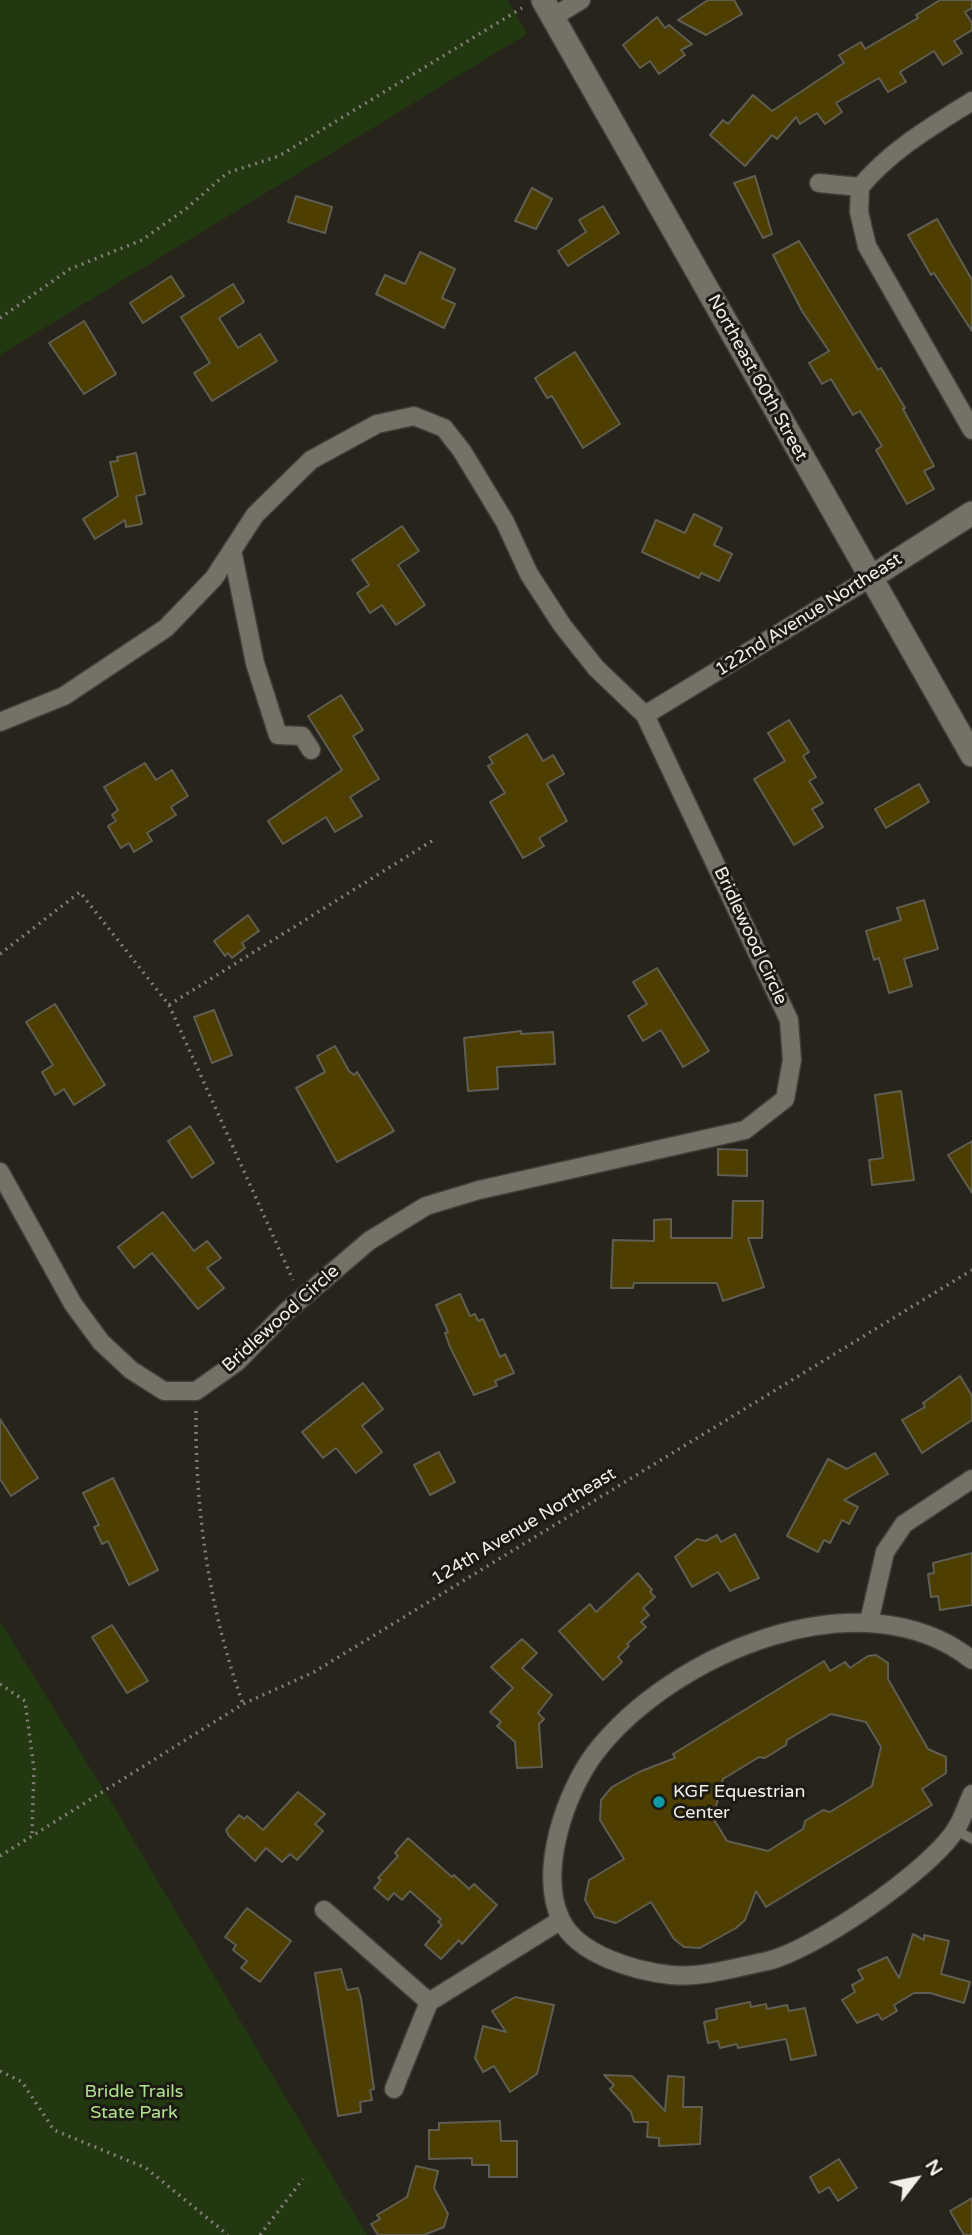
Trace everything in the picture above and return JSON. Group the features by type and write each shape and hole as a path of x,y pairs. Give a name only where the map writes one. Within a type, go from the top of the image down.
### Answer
{"street":[{"path":"540,8 581,0"},
{"name":"Northeast 60th Street","path":"540,8 972,755"},
{"path":"972,101 881,162 860,187 859,212 867,246 972,430"},
{"path":"819,183 860,187"},
{"name":"Bridlewood Circle","path":"0,722 64,696 166,628 214,578 256,515 311,460 377,424 414,416 444,428 505,522 529,574 562,625 596,668 645,715 789,1020 792,1060 785,1099 745,1130 480,1190 426,1206 369,1241 301,1299 237,1362 196,1391"},
{"name":"122nd Avenue Northeast","path":"645,715 972,513"},
{"path":"232,550 255,663 278,735 302,736 312,750"},
{"path":"0,1172 73,1304 101,1342 131,1370 164,1391 196,1391"},
{"path":"869,1622 885,1552 904,1524 972,1479"},
{"path":"972,1660 955,1647 921,1633 869,1622 837,1623 773,1634 702,1665 650,1699 595,1753 572,1795 554,1846 553,1884 561,1920 590,1950 625,1966 673,1976 733,1969 771,1961 822,1937 964,1834 972,1794"},
{"path":"324,1910 429,2002"},
{"path":"394,2090 429,2002 561,1920"}],"path":[{"path":"0,318 70,269 142,240 187,208 227,173 279,156 540,8"},
{"path":"169,1005 435,839"},
{"path":"0,954 80,892 169,1005 301,1299"},
{"name":"124th Avenue Northeast","path":"0,1856 243,1704 314,1672 972,1270"},
{"path":"196,1391 197,1483 207,1570 226,1651 243,1704"},
{"path":"0,1684 25,1701 34,1769 32,1835"},
{"path":"0,2071 22,2082 54,2130 146,2168 228,2235"},
{"path":"260,2235 303,2179"}],"green space":[{"path":"0,0 508,0 527,34 0,355"},
{"name":"Bridle Trails State Park","path":"0,1621 113,1805 367,2235 0,2235"}],"building":[{"path":"708,0 734,0 742,14 706,35 678,20"},
{"path":"940,0 972,0 972,8 965,12 972,23 972,30 954,41 962,53 943,65 934,51 900,72 906,82 888,92 879,78 836,103 842,112 825,124 817,113 800,124 796,117 777,139 772,135 745,166 710,135 723,120 728,124 753,95 772,111 844,63 839,55 861,42 865,49 918,18 916,15"},
{"path":"657,17 665,28 669,25 692,44 681,50 685,55 659,74 650,61 640,68 623,45"},
{"path":"755,176 772,234 763,238 734,183"},
{"path":"532,188 552,199 536,229 515,221"},
{"path":"296,196 332,207 325,233 288,222"},
{"path":"603,206 619,233 568,266 558,251 586,232 579,220"},
{"path":"937,219 972,280 972,331 934,273 931,275 908,235"},
{"path":"799,241 878,370 881,368 905,408 903,409 934,466 924,471 934,489 907,504 876,450 882,446 860,411 853,415 831,379 822,384 809,363 829,351 802,311 773,255"},
{"path":"420,252 455,269 442,298 455,304 444,328 376,294 385,275 405,284"},
{"path":"171,276 184,296 143,323 130,303"},
{"path":"233,284 244,302 219,318 238,348 260,334 277,361 212,401 194,373 210,363 181,317"},
{"path":"84,321 116,374 84,394 49,343"},
{"path":"575,352 620,424 583,448 552,396 547,398 535,378"},
{"path":"136,453 145,494 136,496 142,524 126,527 125,520 95,539 83,519 118,496 110,462 118,461 117,457"},
{"path":"694,514 722,528 714,545 732,554 719,581 701,573 699,578 642,552 656,520 685,533"},
{"path":"402,526 419,551 398,565 425,605 396,625 382,605 370,613 357,593 369,585 352,560"},
{"path":"341,695 363,730 353,736 379,779 350,797 362,816 335,832 326,817 283,844 268,821 342,770 308,716"},
{"path":"789,720 809,752 803,756 816,777 809,781 823,803 812,809 823,827 794,845 754,779 785,761 768,733"},
{"path":"527,734 543,761 553,755 564,774 547,784 567,821 539,838 544,846 523,858 490,802 505,793 488,766 493,763 489,757"},
{"path":"145,763 156,780 172,770 188,796 171,807 176,815 147,833 152,841 134,852 129,843 121,848 108,826 116,821 112,815 118,810 104,787"},
{"path":"919,784 929,802 886,828 875,809"},
{"path":"924,900 938,949 904,959 912,986 889,993 879,958 874,960 866,931 901,920 897,908"},
{"path":"248,915 259,931 242,943 245,948 232,958 228,953 225,956 214,941"},
{"path":"657,968 709,1051 683,1067 661,1030 643,1041 628,1016 647,1004 633,982"},
{"path":"55,1004 105,1085 74,1105 64,1089 55,1095 42,1072 53,1065 26,1022"},
{"path":"214,1010 232,1055 212,1063 194,1017"},
{"path":"521,1031 521,1034 553,1032 555,1064 497,1067 498,1089 468,1091 464,1038"},
{"path":"335,1046 349,1071 354,1075 357,1072 394,1131 337,1162 296,1088 325,1072 317,1056"},
{"path":"901,1091 914,1180 872,1185 869,1160 883,1158 875,1095"},
{"path":"190,1126 214,1163 192,1178 168,1141"},
{"path":"972,1141 972,1193 948,1155"},
{"path":"718,1149 747,1150 747,1176 718,1175"},
{"path":"733,1201 763,1201 762,1238 748,1238 764,1287 723,1301 717,1283 634,1283 633,1288 611,1288 613,1240 654,1241 654,1220 671,1219 671,1238 732,1238"},
{"path":"163,1212 194,1251 207,1241 221,1258 207,1268 224,1288 198,1309 152,1253 134,1268 118,1247"},
{"path":"460,1294 470,1316 475,1314 478,1321 483,1319 500,1357 505,1354 514,1373 495,1381 497,1386 474,1395 450,1347 445,1333 448,1332 436,1305"},
{"path":"960,1376 972,1396 972,1420 922,1453 902,1420 925,1407 923,1403"},
{"path":"363,1383 383,1409 362,1426 382,1452 356,1473 336,1448 323,1458 302,1432"},
{"path":"0,1419 38,1478 11,1496 0,1479"},
{"path":"439,1452 455,1482 430,1495 414,1465"},
{"path":"875,1453 888,1474 844,1500 858,1507 849,1524 842,1520 830,1543 824,1540 818,1552 787,1536 828,1459 847,1469"},
{"path":"113,1478 158,1570 129,1585 108,1541 102,1544 94,1527 99,1525 83,1493"},
{"path":"735,1534 759,1578 730,1591 718,1572 692,1587 675,1557 697,1539 706,1541 717,1535 721,1542"},
{"path":"972,1553 972,1605 940,1610 938,1596 931,1597 928,1574 934,1573 933,1563"},
{"path":"638,1573 655,1597 643,1608 649,1615 641,1622 646,1627 627,1644 629,1646 618,1657 622,1662 603,1680 559,1631 590,1604 596,1612"},
{"path":"112,1625 148,1681 127,1693 92,1637"},
{"path":"522,1639 537,1653 522,1668 552,1695 538,1713 544,1719 539,1724 542,1767 517,1768 515,1742 497,1726 501,1722 490,1712 513,1688 491,1667"},
{"name":"KGF Equestrian Center","path":"876,1655 888,1663 888,1679 928,1749 946,1757 946,1773 922,1789 932,1805 766,1907 756,1891 745,1920 700,1948 684,1947 674,1939 651,1902 616,1923 595,1917 585,1900 589,1880 624,1859 600,1820 601,1800 612,1787 639,1772 675,1758 673,1754 824,1661 830,1671 845,1662 850,1668 868,1656","holes":["831,1714 866,1722 881,1747 872,1786 830,1812 823,1810 805,1821 803,1829 768,1851 727,1841 713,1818 723,1779 759,1757 765,1758 786,1745 787,1740"]},
{"path":"298,1792 325,1814 315,1824 323,1831 297,1860 290,1854 282,1862 266,1848 255,1861 229,1836 226,1830 239,1815 244,1819 247,1816 263,1830"},
{"path":"408,1838 452,1877 454,1875 469,1889 474,1884 497,1905 462,1944 459,1940 441,1959 425,1945 442,1925 438,1922 441,1919 410,1891 402,1900 394,1893 388,1900 374,1888 381,1880 378,1878 398,1856 395,1853"},
{"path":"247,1908 291,1941 260,1982 241,1968 247,1961 233,1950 236,1945 225,1937"},
{"path":"913,1934 924,1940 924,1935 949,1941 941,1974 970,1982 964,2003 930,1993 914,1993 894,2005 897,2011 882,2020 878,2014 857,2023 842,2000 855,1992 852,1985 863,1979 858,1970 887,1957 899,1978"},
{"path":"341,1969 347,1990 358,1988 361,1998 374,2089 370,2090 372,2100 360,2102 361,2112 338,2116 315,1973"},
{"path":"515,1997 554,2005 537,2074 510,2092 494,2066 483,2072 475,2058 483,2026 506,2032 492,2011"},
{"path":"750,2002 751,2007 766,2004 767,2009 787,2005 789,2011 805,2008 816,2055 791,2060 786,2039 738,2048 737,2044 720,2048 718,2041 708,2043 704,2022 717,2019 716,2009"},
{"path":"604,2075 632,2076 665,2111 668,2076 684,2077 683,2107 702,2107 700,2144 659,2146 659,2138 647,2137 648,2122 634,2122 631,2112 610,2089 614,2085"},
{"path":"500,2121 501,2141 517,2141 517,2177 489,2177 489,2165 472,2165 472,2158 429,2159 429,2130 439,2130 439,2123"},
{"path":"839,2159 857,2188 838,2201 829,2187 819,2193 810,2177"},
{"path":"416,2166 438,2171 434,2188 448,2214 444,2227 424,2235 378,2235 371,2224 380,2219 377,2215 407,2197"},
{"path":"972,2198 972,2235 964,2235 950,2211"}],"place":[{"name":"KGF Equestrian Center","path":"659,1802"}]}
